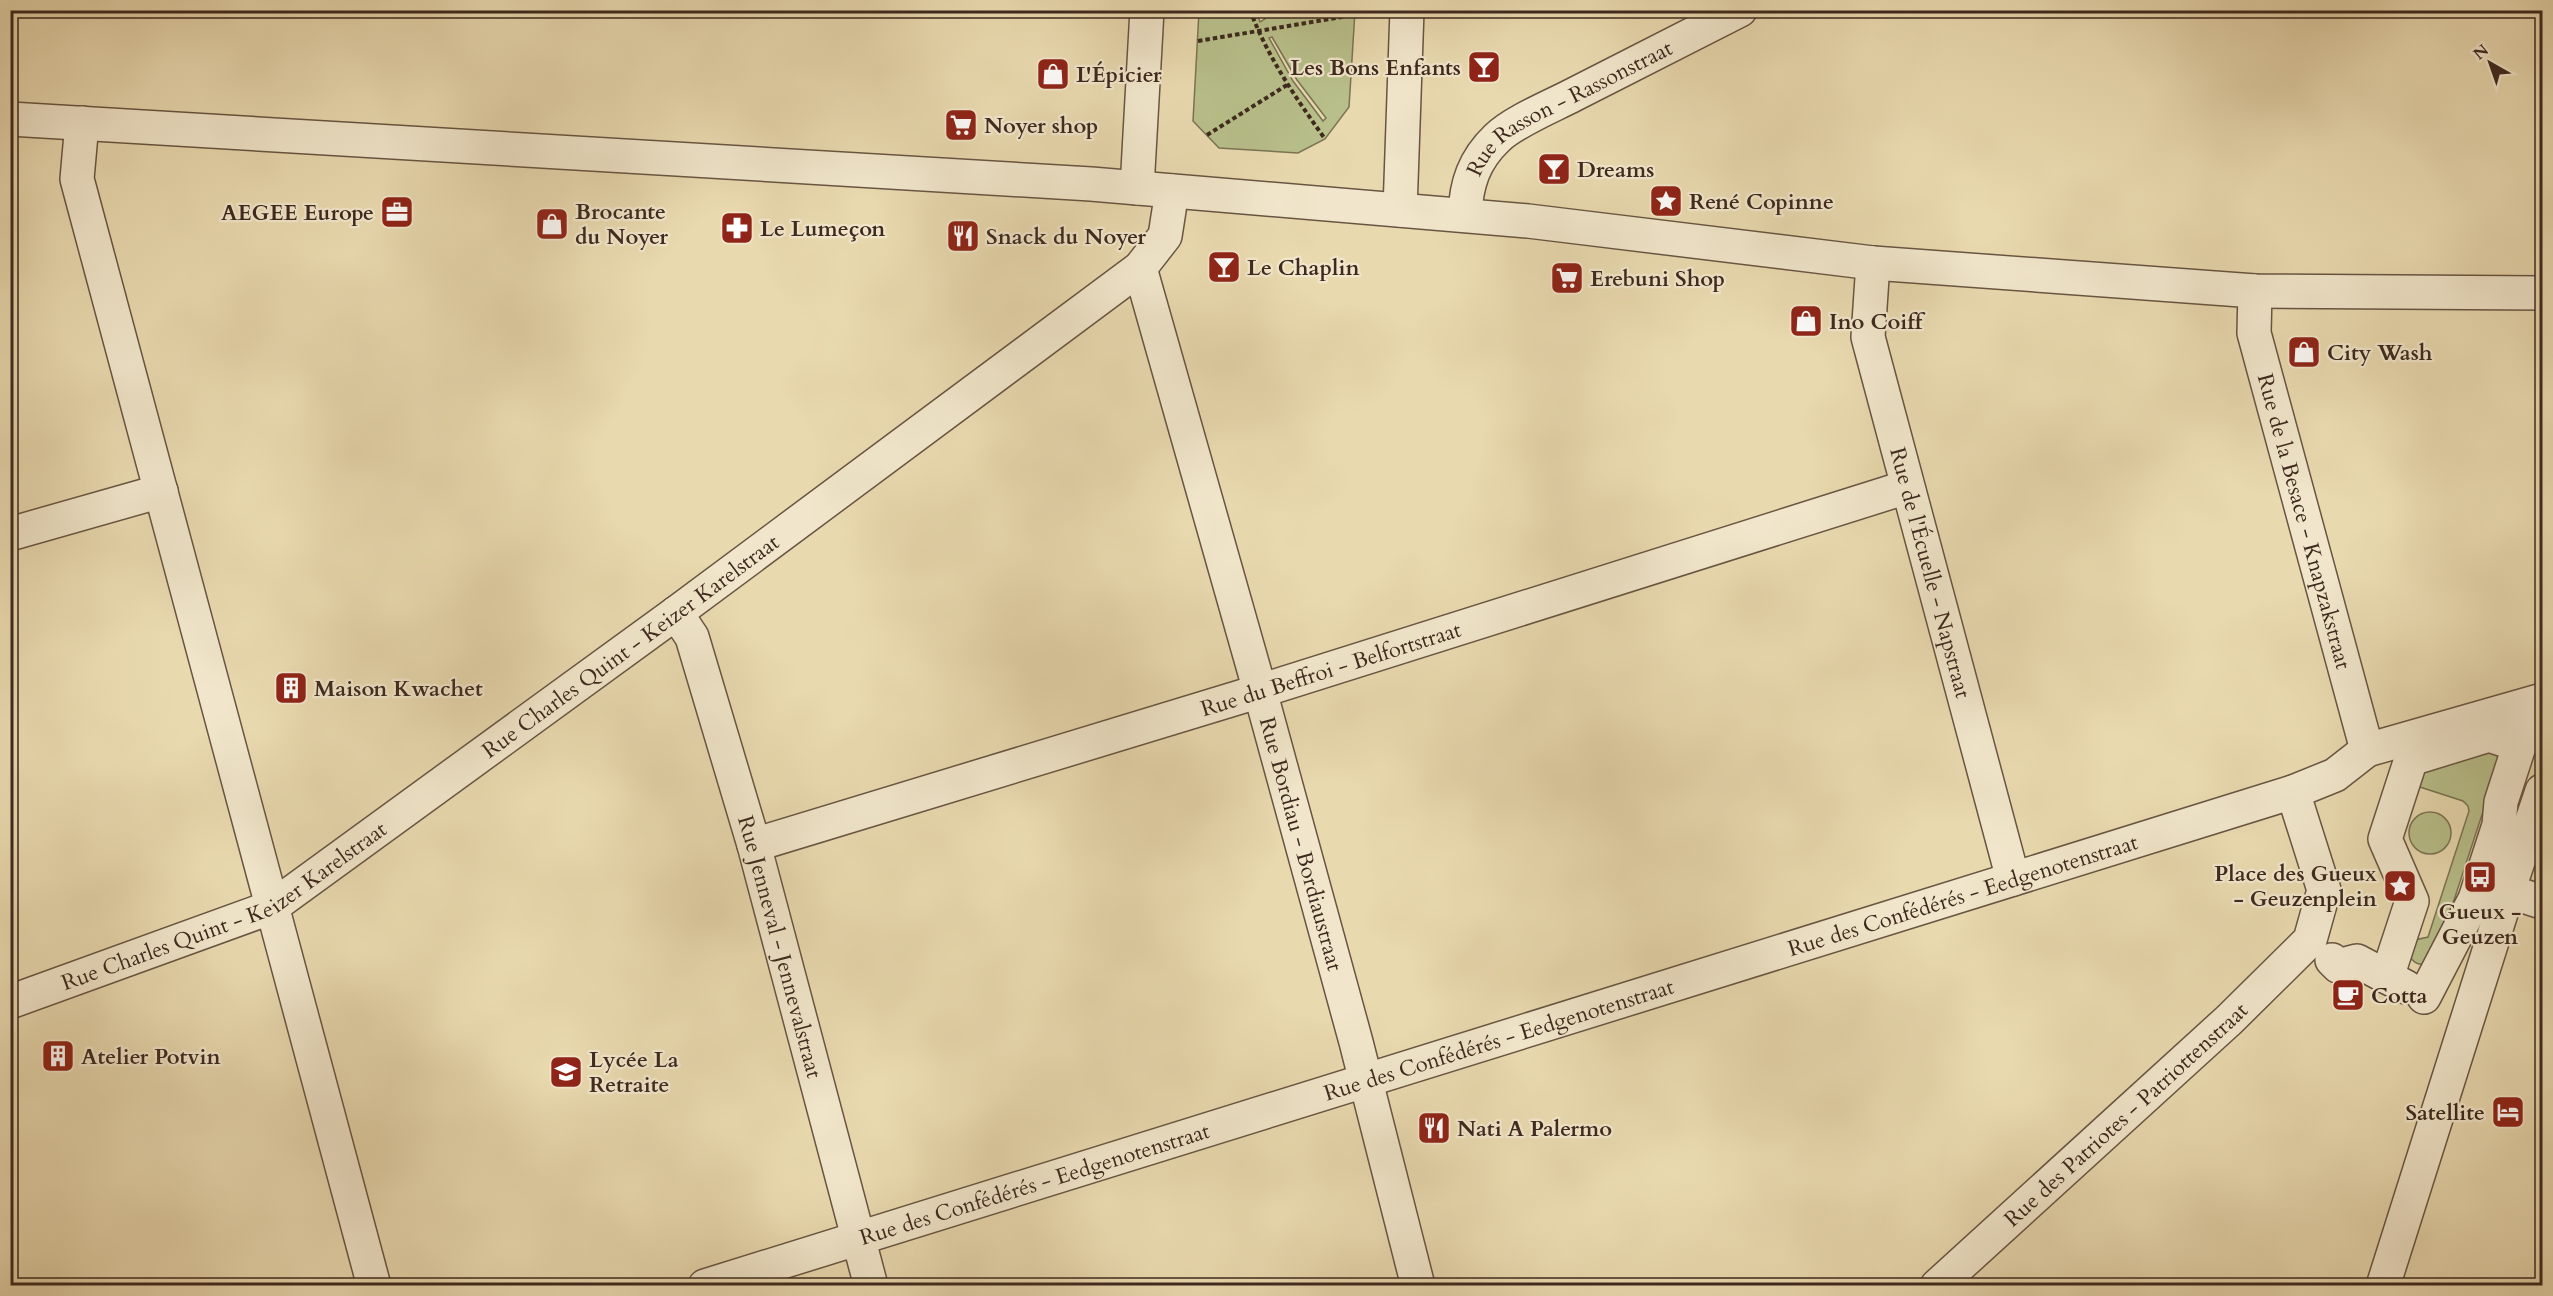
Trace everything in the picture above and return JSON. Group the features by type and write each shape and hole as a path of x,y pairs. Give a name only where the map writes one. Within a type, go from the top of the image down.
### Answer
{"street":[{"path":"1137,188 1147,10"},
{"path":"1400,210 1407,10"},
{"name":"Rue Rasson - Rassonstraat","path":"1465,215 1466,191 1471,174 1480,158 1498,136 1533,115 1740,10"},
{"path":"10,119 1137,188 1528,221 1873,263 2255,291 2542,293"},
{"path":"82,123 77,179 374,1286"},
{"name":"Rue Charles Quint - Keizer Karelstraat","path":"10,1002 272,907 676,613 1140,268 1165,236 1172,191"},
{"name":"Rue de l'Écuelle - Napstraat","path":"1873,263 1868,337 2013,879"},
{"name":"Rue Bordiau - Bordiaustraat","path":"1140,268 1260,691 1418,1286"},
{"name":"Rue de la Besace - Knapzakstraat","path":"2255,291 2254,333 2367,750"},
{"name":"Rue du Beffroi - Belfortstraat","path":"754,845 1260,691 1907,487"},
{"path":"10,534 160,491"},
{"name":"Rue Jenneval - Jennevalstraat","path":"676,613 692,637 754,845 871,1286"},
{"path":"2530,723 2501,802 2499,825 2475,899 2429,999 2357,961 2338,966 2321,950 2324,890 2292,792 2335,774 2367,750 2530,723"},
{"path":"2387,977 2412,901 2385,839 2411,759 2530,723"},
{"path":"2383,1286 2542,791"},
{"name":"Rue des Confédérés - Eedgenotenstraat","path":"705,1286 2292,792"},
{"path":"2508,891 2542,902"},
{"name":"Rue des Patriotes - Patriottenstraat","path":"1937,1286 2229,1020 2321,950"}],"path":[{"path":"1250,10 1257,30 1287,85 1325,139"},
{"path":"1198,42 1354,15"},
{"path":"1207,135 1287,85"}],"green space":[{"path":"1199,11 1256,11 1260,22 1265,19 1262,11 1355,11 1349,107 1325,139 1298,153 1219,148 1193,121","holes":["1272,37 1297,80 1326,118 1323,121 1293,81 1269,38"]},
{"path":"2489,748 2499,756 2499,763 2435,958 2425,964 2419,964 2410,957 2415,940 2428,937 2469,811 2463,801 2420,787 2417,783 2417,773"},
{"path":"2430,812 2438,813 2445,818 2450,825 2450,841 2445,848 2438,853 2430,854 2422,853 2415,848 2410,841 2409,833 2410,825 2415,818 2422,813"}],"place":[{"name":"Les Bons Enfants","path":"1484,67"},
{"name":"L'Épicier","path":"1053,74"},
{"name":"Noyer shop","path":"961,125"},
{"name":"Dreams","path":"1554,169"},
{"name":"René Copinne","path":"1666,201"},
{"name":"AEGEE Europe","path":"397,212"},
{"name":"Brocante du Noyer","path":"552,224"},
{"name":"Le Lumeçon","path":"737,228"},
{"name":"Snack du Noyer","path":"963,236"},
{"name":"Le Chaplin","path":"1224,267"},
{"name":"Erebuni Shop","path":"1567,278"},
{"name":"Ino Coiff","path":"1806,321"},
{"name":"City Wash","path":"2304,352"},
{"name":"Maison Kwachet","path":"291,688"},
{"name":"Gueux - Geuzen","path":"2480,877"},
{"name":"Place des Gueux - Geuzenplein","path":"2400,886"},
{"name":"Cotta","path":"2348,995"},
{"name":"Atelier Potvin","path":"58,1056"},
{"name":"Lycée La Retraite","path":"566,1072"},
{"name":"Satellite","path":"2508,1112"},
{"name":"Nati A Palermo","path":"1434,1128"}]}
